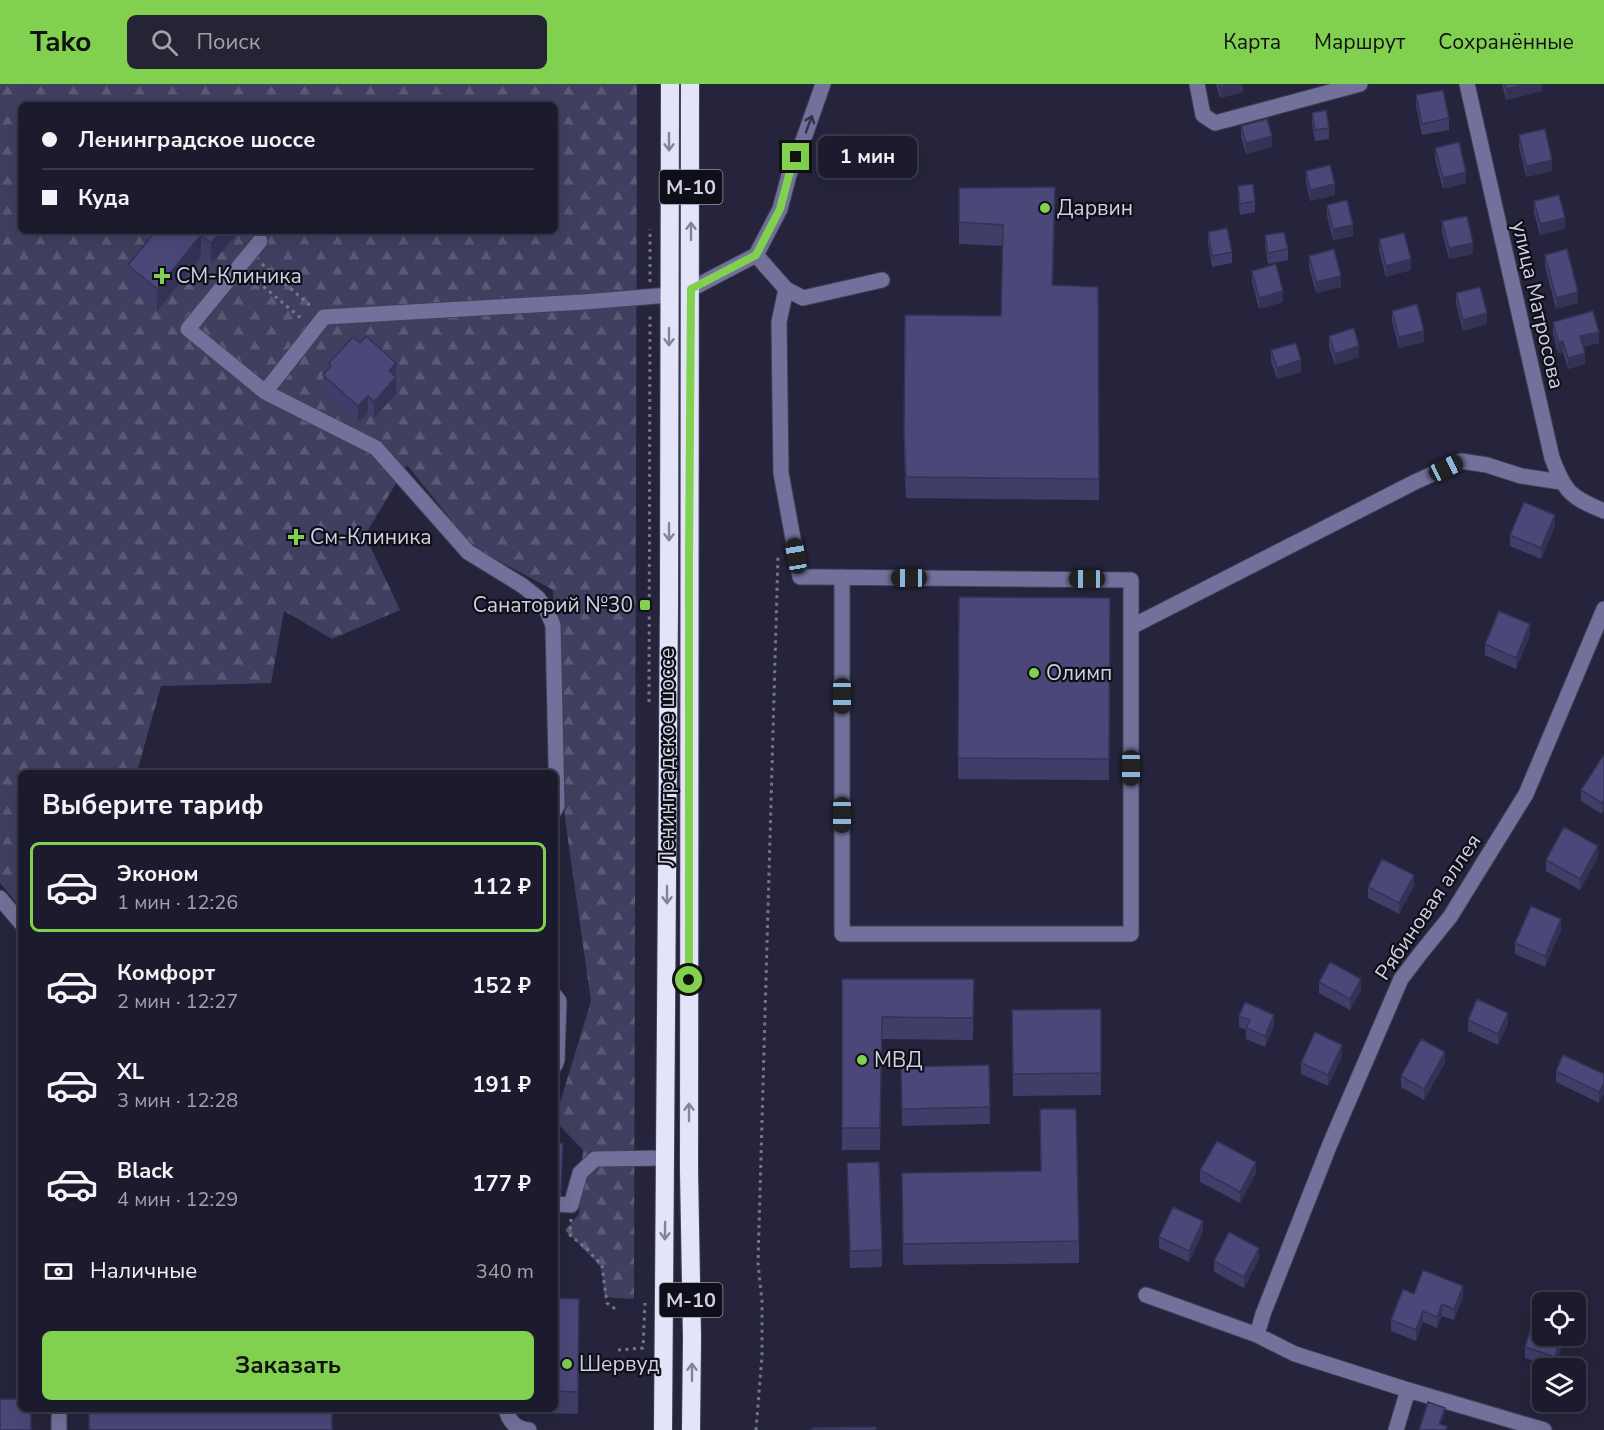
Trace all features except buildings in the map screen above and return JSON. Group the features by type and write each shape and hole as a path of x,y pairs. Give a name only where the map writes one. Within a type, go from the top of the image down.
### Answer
{"highway":[{"name":"Ленинградское шоссе","path":"663,1430 670,84"},
{"name":"Ленинградское шоссе","path":"690,84 689,1171 691,1430"}],"street":[{"path":"691,289 756,255 780,209 789,175 823,84"},
{"path":"1197,84 1203,115 1215,123 1360,84"},
{"name":"улица Матросова","path":"1467,84 1552,458 1561,482 1574,497 1604,511"},
{"path":"260,241 188,329 265,392 376,447 468,552 538,598 553,625 556,770"},
{"path":"756,255 786,289 803,298 882,280"},
{"path":"786,289 779,322 781,473 800,577 842,577 1131,580 1131,934 842,934 842,577"},
{"path":"265,392 320,323 669,295"},
{"path":"1131,627 1461,460 1487,465 1521,476 1561,482"},
{"name":"Рябиновая аллея","path":"1257,1335 1263,1314 1330,1144 1397,988 1419,954 1450,917 1526,794 1603,617"},
{"path":"0,898 18,919"},
{"path":"558,1000 558,1030"},
{"path":"558,1204 571,1205 580,1173 596,1159 665,1158"},
{"path":"1146,1295 1257,1335 1295,1354 1544,1430"},
{"path":"1396,1430 1408,1390"},
{"path":"507,1412 513,1424 520,1430 529,1430"}],"path":[{"path":"649,712 650,226"},
{"path":"250,254 320,323"},
{"path":"239,266 320,323"},
{"path":"756,1430 762,1356 762,1302 758,1263 778,544"},
{"path":"571,1205 570,1235 602,1266 607,1303 618,1311"},
{"path":"618,1350 643,1348 645,1301"}],"green space":[{"name":"См-Клиника","path":"0,84 637,84 634,1299 605,1297 601,1267 565,1230 579,1214 583,1150 558,1124 558,1109 591,1001 565,819 553,590 473,547 407,465 365,535 400,610 332,639 284,611 271,683 161,686 138,770 18,770 18,904 0,883"}],"place":[{"name":"Дарвин","path":"1045,208"},
{"name":"СМ-Клиника","path":"162,276"},
{"name":"См-Клиника","path":"296,537"},
{"name":"Санаторий №30","path":"645,605"},
{"name":"Олимп","path":"1034,673"},
{"name":"МВД","path":"862,1060"},
{"name":"Шервуд","path":"567,1364"}],"route":[{"path":"689,980 691,289 756,255 780,209 796,157"}]}
